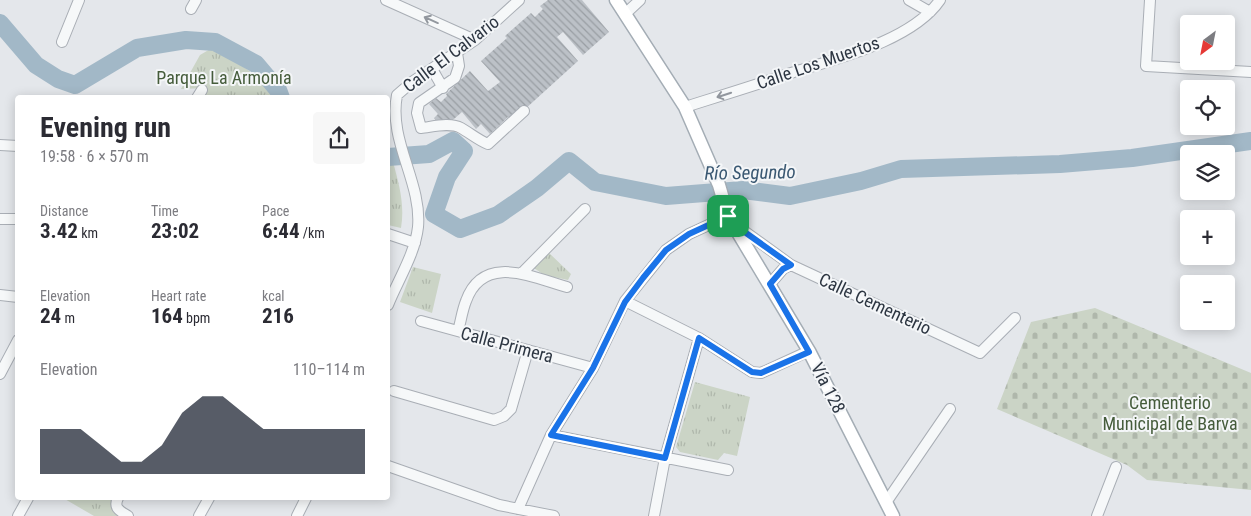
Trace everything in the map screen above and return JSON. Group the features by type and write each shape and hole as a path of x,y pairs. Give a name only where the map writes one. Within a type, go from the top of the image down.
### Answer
{"main road":[{"name":"Vía 128","path":"616,0 685,108 719,185 729,215 809,352 893,516"}],"street":[{"path":"62,42 79,0"},
{"path":"386,0 475,40"},
{"name":"Calle El Calvario","path":"415,243 418,225 417,207 400,143 395,112 397,95 401,90 475,40 519,0"},
{"path":"625,14 640,0"},
{"path":"909,0 930,12"},
{"name":"Calle Los Muertos","path":"685,108 873,46 912,26 930,12 940,0"},
{"path":"1150,0 1146,66 1251,72"},
{"path":"457,53 459,66 456,78 419,103 417,113 420,128 449,125 459,126 488,144 524,111"},
{"path":"432,69 443,88"},
{"path":"0,145 15,146"},
{"path":"521,274 584,209"},
{"path":"518,509 551,435 593,368 625,302 666,250 689,234 729,215"},
{"name":"Calle Cementerio","path":"729,215 791,265 980,353 1015,318"},
{"path":"0,219 15,220"},
{"path":"390,235 415,243 390,300"},
{"path":"770,284 783,269 791,265"},
{"path":"458,331 466,301 472,289 489,274 507,271 567,287"},
{"path":"0,295 15,298"},
{"path":"625,302 699,338 752,372 761,373 809,352"},
{"name":"Calle Primera","path":"421,321 593,368"},
{"path":"654,516 665,458 699,338"},
{"path":"0,374 15,346"},
{"path":"394,391 494,420 504,416 510,409 528,350"},
{"path":"886,501 950,409"},
{"path":"551,435 728,470"},
{"path":"390,467 499,505 554,516"},
{"path":"1097,516 1116,467"},
{"path":"18,516 27,500"},
{"path":"199,516 208,500"},
{"path":"297,516 305,500"},
{"path":"117,502 118,511 128,516"}],"green space":[{"name":"Parque La Armonía","path":"212,48 255,75 273,95 204,95 206,88 181,89 200,55"},
{"path":"390,162 393,162 402,203 401,228 390,225"},
{"path":"547,251 571,274 568,280 544,275 534,268 535,264"},
{"path":"413,267 441,274 432,313 400,302"},
{"name":"Cementerio Municipal de Barva","path":"1095,308 1251,373 1251,490 1147,480 1127,465 997,409 1031,322"},
{"path":"695,382 750,397 737,456 724,453 718,460 680,452 676,447"},
{"path":"66,500 113,500 112,506 117,516 94,516"}],"building":[{"path":"548,0 582,0 609,32 583,55 563,32 557,37 578,61 524,110 522,106 490,134 481,124 476,129 462,112 447,125 439,124 434,118 438,114 429,104 436,98 441,102 447,96 446,94 470,71 488,91 500,82 481,61 531,13 535,17 543,9 540,6"}],"waterway":[{"name":"Río Segundo","path":"0,23 36,65 58,79 75,85 137,48 186,40 215,42 256,64 278,90 280,95"},
{"name":"Río Segundo","path":"390,157 429,154 453,141 464,151 447,177 434,214 460,229 498,215 537,188 569,161 595,182 666,196 743,190 790,196 861,181 901,169 1060,164 1132,158 1251,141"}],"route":[{"path":"728,216 732,223 791,265 783,269 773,283 770,284 809,352 761,373 752,372 699,338 665,458 551,435 593,368 625,302 643,278 666,250 689,234 728,216"}]}
